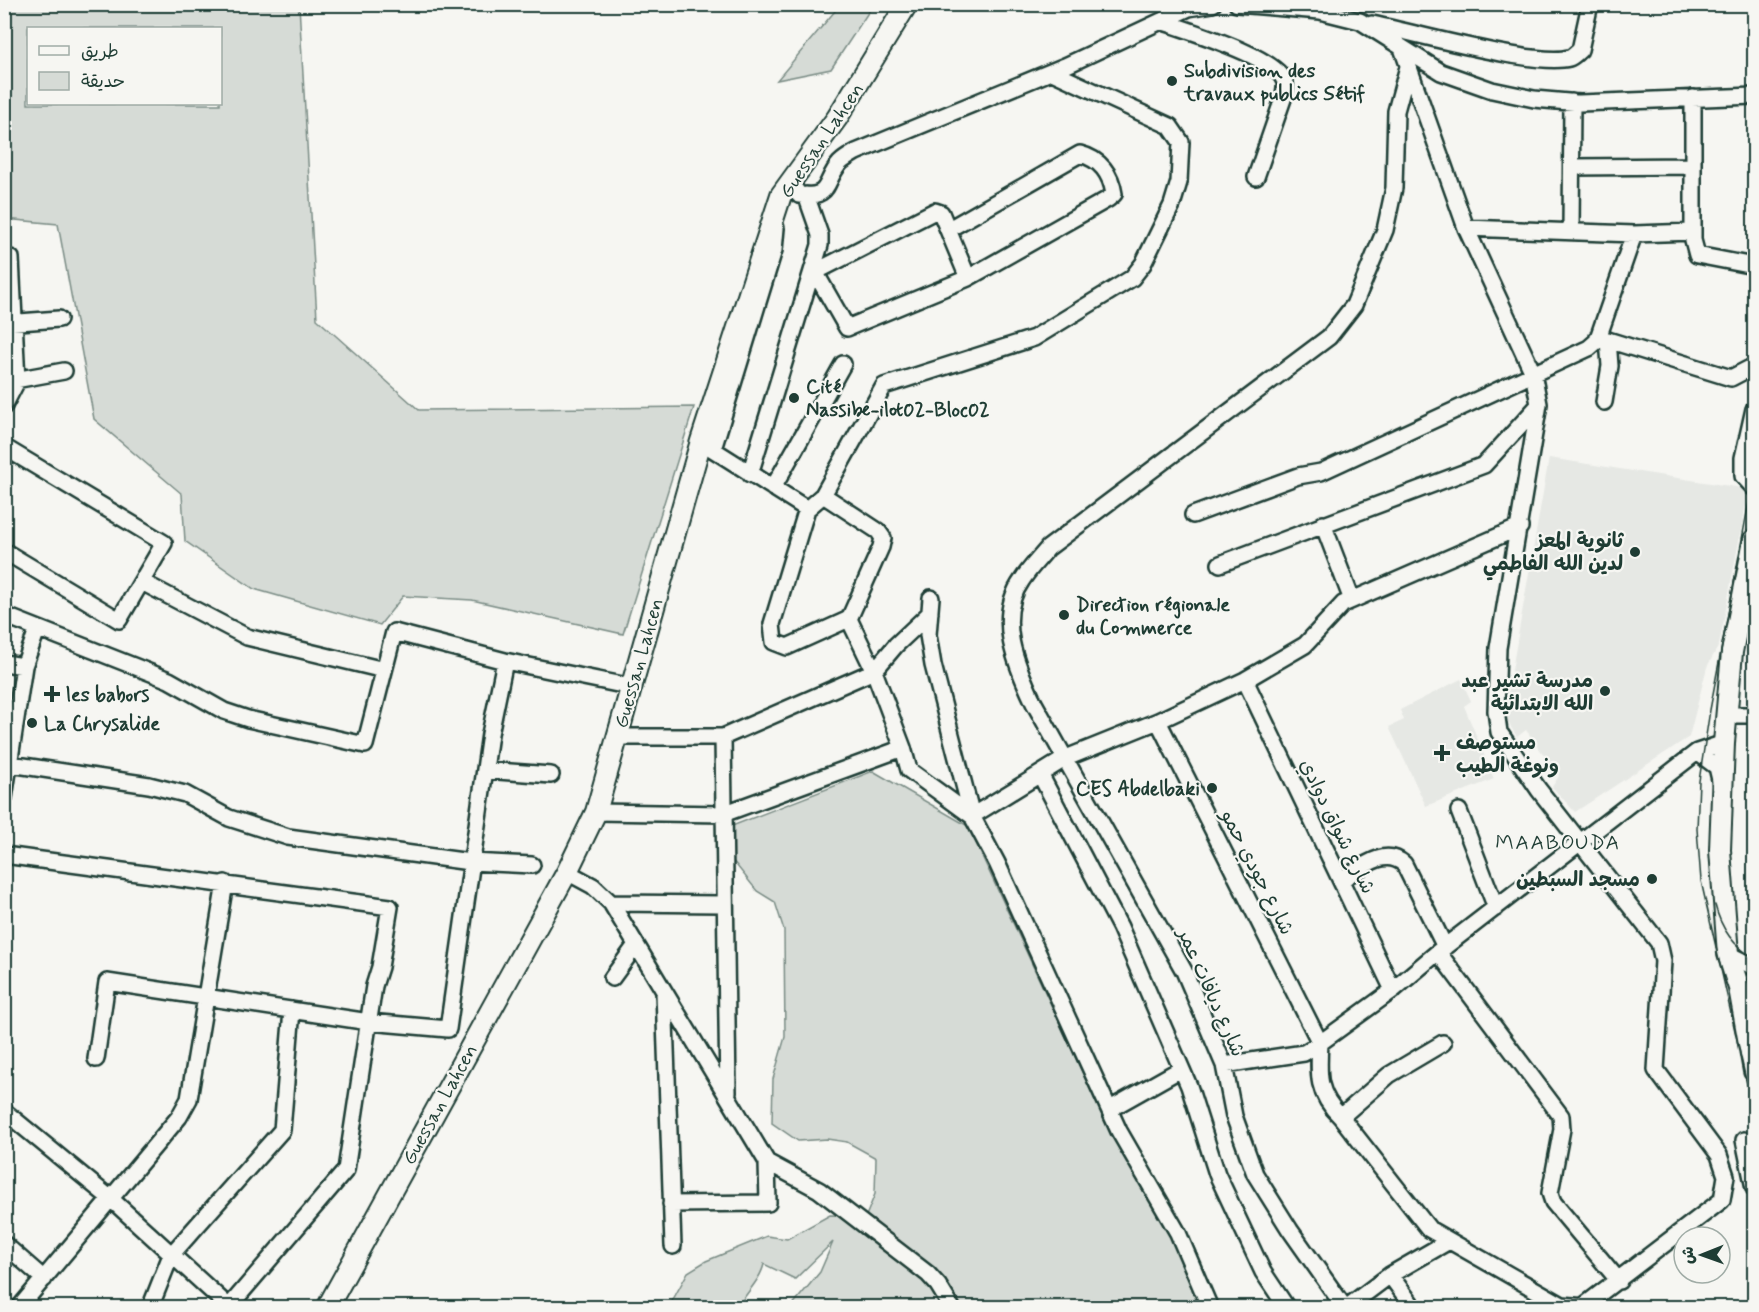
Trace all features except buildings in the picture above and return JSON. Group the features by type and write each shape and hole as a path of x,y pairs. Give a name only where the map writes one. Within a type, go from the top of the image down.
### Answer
{"main road":[{"name":"Guessan Lahcen","path":"327,1308 567,872 596,812 616,737 707,445 778,204 798,189 837,118 907,4"},
{"path":"1755,540 1732,652 1721,786 1720,850 1728,954 1738,988 1755,1071"}],"street":[{"path":"798,189 815,196 826,189 840,163 856,152 1052,72 1189,8 1213,4"},
{"path":"1237,4 1320,11 1501,52 1546,59 1570,58 1580,50 1590,4"},
{"path":"1161,21 1257,56 1278,72 1285,82 1284,96 1256,177"},
{"path":"1360,21 1441,72 1492,90 1534,99 1572,102 1755,96"},
{"path":"1320,1043 1321,1083 1327,1103 1341,1117 1416,1215 1429,1229 1562,1305 1584,1307 1722,1200 1726,1176 1719,1155 1656,1070 1663,961 1659,943 1539,790 1499,732 1496,711 1498,648 1539,404 1533,373 1466,228 1402,48"},
{"name":"شارع ديافات عمر","path":"1346,1308 1290,1230 1255,1174 1234,1116 1224,1065 1184,971 1024,683 1012,647 1010,625 1012,604 1020,582 1048,548 1329,337 1354,305 1385,230 1394,188 1396,111 1409,63"},
{"path":"823,495 878,531 883,538 881,547 849,619 787,647 774,642 772,624 807,509 823,495 884,386 1034,338 1100,300 1132,278 1143,264 1172,205 1179,182 1181,142 1170,126 1052,72"},
{"path":"1693,98 1693,232 1697,255 1755,266"},
{"path":"1571,231 1572,102"},
{"path":"814,270 847,328 968,278 1108,199 1114,194 1113,185 1101,163 1080,154 949,229"},
{"path":"1573,167 1693,166"},
{"path":"750,474 820,245 819,235 798,189"},
{"path":"814,270 930,212 941,213 968,278"},
{"path":"1466,228 1634,234 1693,232"},
{"path":"1604,402 1610,366 1603,338 1634,234"},
{"path":"4,406 11,382 12,258"},
{"path":"10,322 59,319"},
{"path":"1193,515 1298,476 1321,472 1589,348 1603,338"},
{"path":"1603,338 1731,378 1755,366"},
{"path":"773,488 843,364"},
{"path":"11,382 64,371"},
{"path":"1220,564 1484,465 1528,420 1539,404"},
{"path":"1755,409 1743,458 1743,476 1755,488"},
{"path":"707,445 807,509"},
{"path":"4,447 164,543 119,620 4,551"},
{"path":"1323,524 1352,600"},
{"path":"972,816 1041,776 1066,758 1158,721 1245,680 1305,645 1343,604 1520,527"},
{"path":"142,582 247,637 384,670"},
{"path":"616,737 723,738 874,671 931,606 928,635 933,665 972,816 1007,885 1110,1109 1147,1183 1178,1233 1210,1308"},
{"path":"4,615 37,630 169,680 224,711 248,719 364,745 394,632 505,661 632,687"},
{"path":"849,619 874,671 909,770 972,816"},
{"path":"4,798 7,763 24,666 37,630"},
{"path":"96,1059 107,982 369,1022 448,1029 470,862 505,661"},
{"path":"4,663 24,666"},
{"name":"شارع شواق دوادي","path":"1245,680 1393,990"},
{"path":"1726,715 1755,715"},
{"name":"شارع جودي حمو","path":"1158,721 1320,1043"},
{"path":"723,738 723,904 728,1093"},
{"path":"1224,1065 1304,1053 1320,1043 1393,990 1441,950 1697,752 1724,743"},
{"path":"596,812 723,814 903,748"},
{"path":"1697,752 1717,767 1721,786"},
{"path":"7,763 149,785 185,794 230,818 288,837 470,862 532,866"},
{"path":"485,770 551,775"},
{"path":"1041,776 1120,927 1181,1069 1217,1174 1263,1272 1287,1308"},
{"path":"1458,811 1496,908"},
{"path":"4,855 390,907 346,1170 228,1307 111,1199 4,1111"},
{"path":"1341,880 1385,855 1395,856 1404,864 1441,950 1561,1116 1562,1129 1550,1193 1553,1202 1619,1281"},
{"path":"567,872 593,886 611,903 728,1093 767,1162 768,1203 671,1204"},
{"path":"19,1308 179,1117 189,1099 225,883"},
{"path":"611,903 723,904"},
{"path":"612,978 636,945"},
{"path":"1728,954 1755,967"},
{"path":"664,992 673,1246"},
{"path":"150,1308 171,1255 282,1130 292,1010"},
{"path":"1341,1117 1389,1075 1443,1042"},
{"path":"1110,1109 1181,1069"},
{"path":"1744,1140 1755,1188"},
{"path":"767,1162 819,1190 928,1274 938,1285 952,1308"},
{"path":"1346,1308 1390,1275 1449,1241"},
{"path":"4,1244 44,1278"},
{"path":"1390,1275 1414,1308"}],"shaded area":[{"path":"1549,458 1749,489 1719,645 1707,667 1689,737 1575,812 1552,787 1559,776 1526,730 1517,737 1504,716"},
{"name":"مستوصف ونوغة الطيب","path":"1461,679 1471,701 1464,706 1494,779 1426,806 1389,727 1404,720 1400,710"}],"green space":[{"path":"5,4 299,5 317,319 419,410 694,407 623,634 472,600 403,596 380,625 254,589 185,541 182,494 94,419 58,224 5,219"},
{"path":"840,5 873,5 831,69 777,80"},
{"path":"873,771 968,826 1110,1132 1170,1233 1204,1307 791,1307 820,1272 833,1242 795,1279 764,1264 757,1281 738,1307 672,1308 670,1305 688,1272 706,1261 767,1236 787,1239 830,1215 866,1216 875,1194 876,1158 847,1142 827,1139 798,1141 772,1123 773,1079 785,1037 784,930 775,902 757,891 733,861 732,826"}],"tram line":[{"path":"1754,475 1710,710 1699,781 1697,829 1701,881 1754,1115"},
{"path":"1715,905 1729,936 1754,958"}],"place":[{"name":"Subdivision des travaux publics Sétif","path":"1172,81"},
{"name":"Cité Nassibe-ilot02-Bloc02","path":"794,398"},
{"name":"ثانوية المعز لدين الله الفاطمي","path":"1635,552"},
{"name":"Direction régionale du Commerce","path":"1064,615"},
{"name":"مدرسة تشير عبد الله الابتدائية","path":"1605,691"},
{"name":"les babors","path":"52,694"},
{"name":"La Chrysalide","path":"32,723"},
{"name":"مستوصف ونوغة الطيب","path":"1442,753"},
{"name":"CES Abdelbaki","path":"1212,788"},
{"name":"مسجد السبطين","path":"1652,879"}],"district":[{"name":"MAABOUDA","path":"1558,842"}]}
